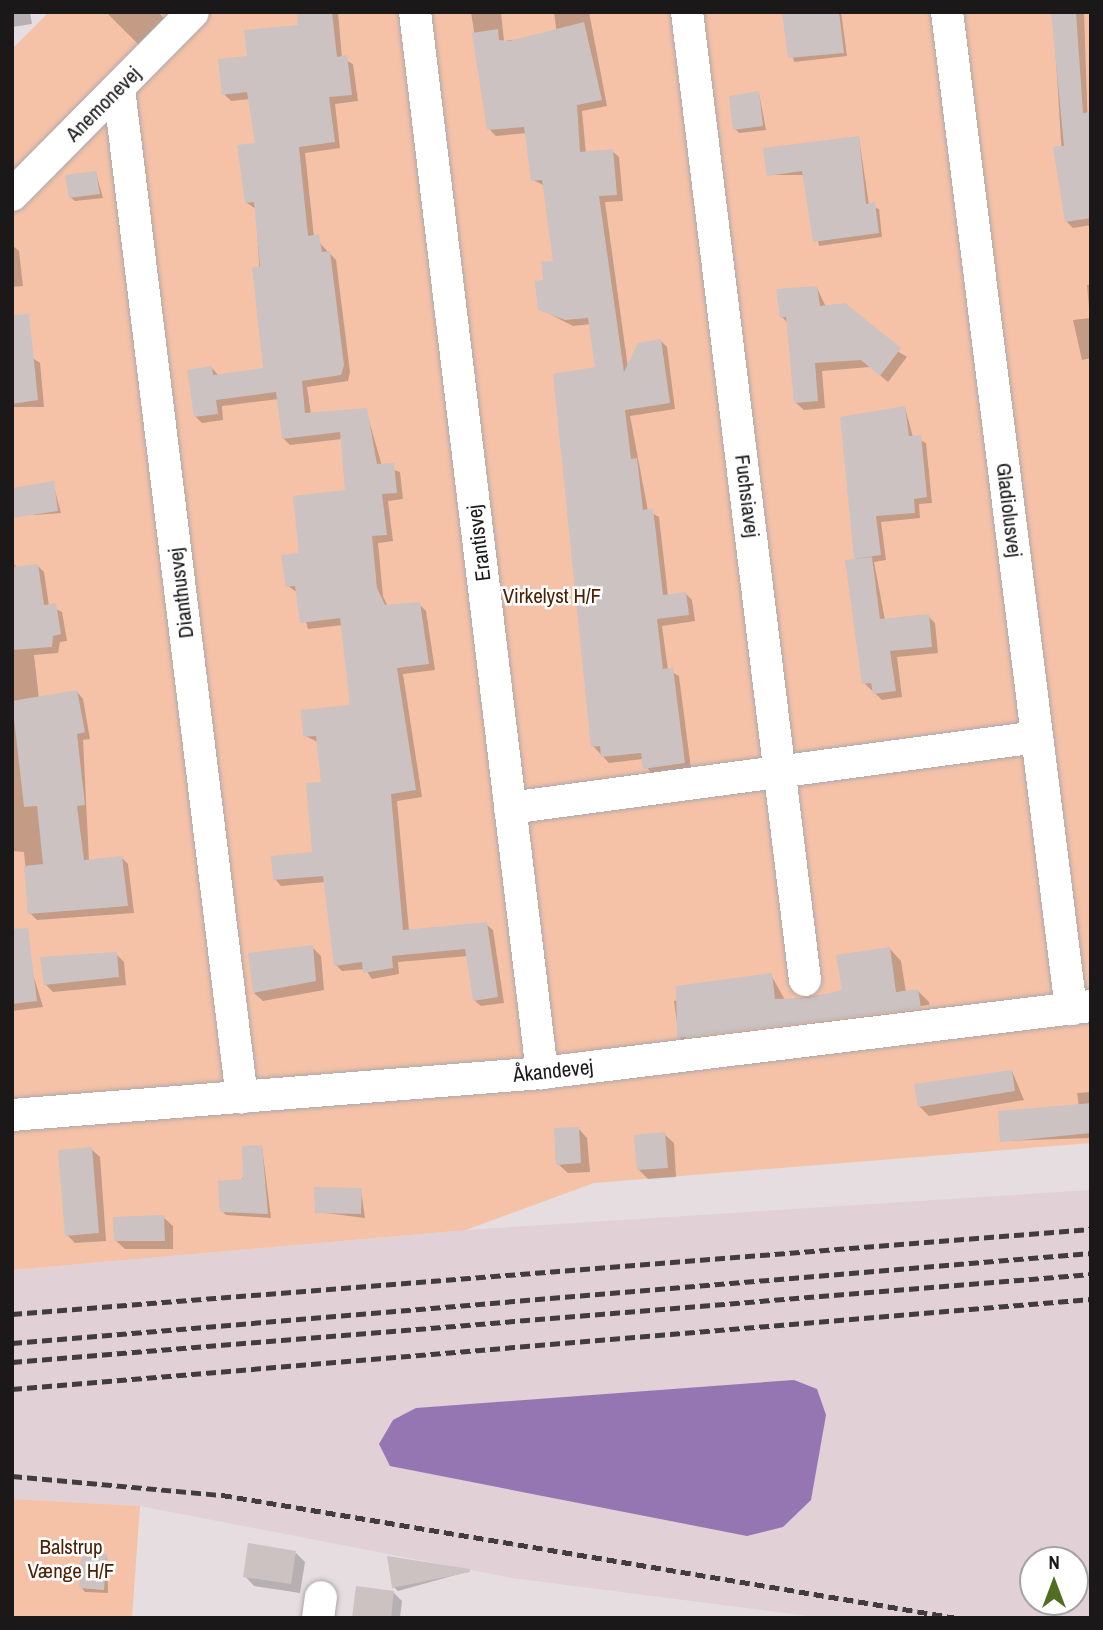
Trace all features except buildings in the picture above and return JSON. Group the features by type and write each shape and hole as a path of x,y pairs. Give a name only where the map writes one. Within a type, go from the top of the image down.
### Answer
{"lane":[{"name":"Anemonevej","path":"12,195 193,12"},
{"name":"Erantisvej","path":"415,12 542,1073"},
{"name":"Fuchsiavej","path":"687,12 782,771 805,980"},
{"name":"Gladiolusvej","path":"947,12 1037,737 1081,1007"},
{"name":"Dianthusvej","path":"119,89 242,1098"},
{"path":"510,808 1037,737"},
{"name":"Åkandevej","path":"12,1115 542,1073 1081,1007"}],"shaded area":[{"path":"1091,1190 1091,1618 824,1618 512,1578 140,1506 12,1499 12,1270 466,1230"},
{"path":"794,1380 817,1389 826,1415 811,1500 783,1527 747,1536 390,1466 379,1444 393,1420 416,1408"}],"green space":[{"name":"Virkelyst H/F","path":"49,12 1091,12 1091,1143 594,1183 466,1230 12,1270 12,49"},
{"name":"Balstrup Vænge H/F","path":"12,1499 140,1506 132,1618 12,1618"}],"railway":[{"path":"12,1314 1091,1229"},
{"path":"12,1343 1091,1253"},
{"path":"12,1362 1091,1274"},
{"path":"12,1389 1091,1299"},
{"path":"12,1476 222,1495 957,1618"}]}
